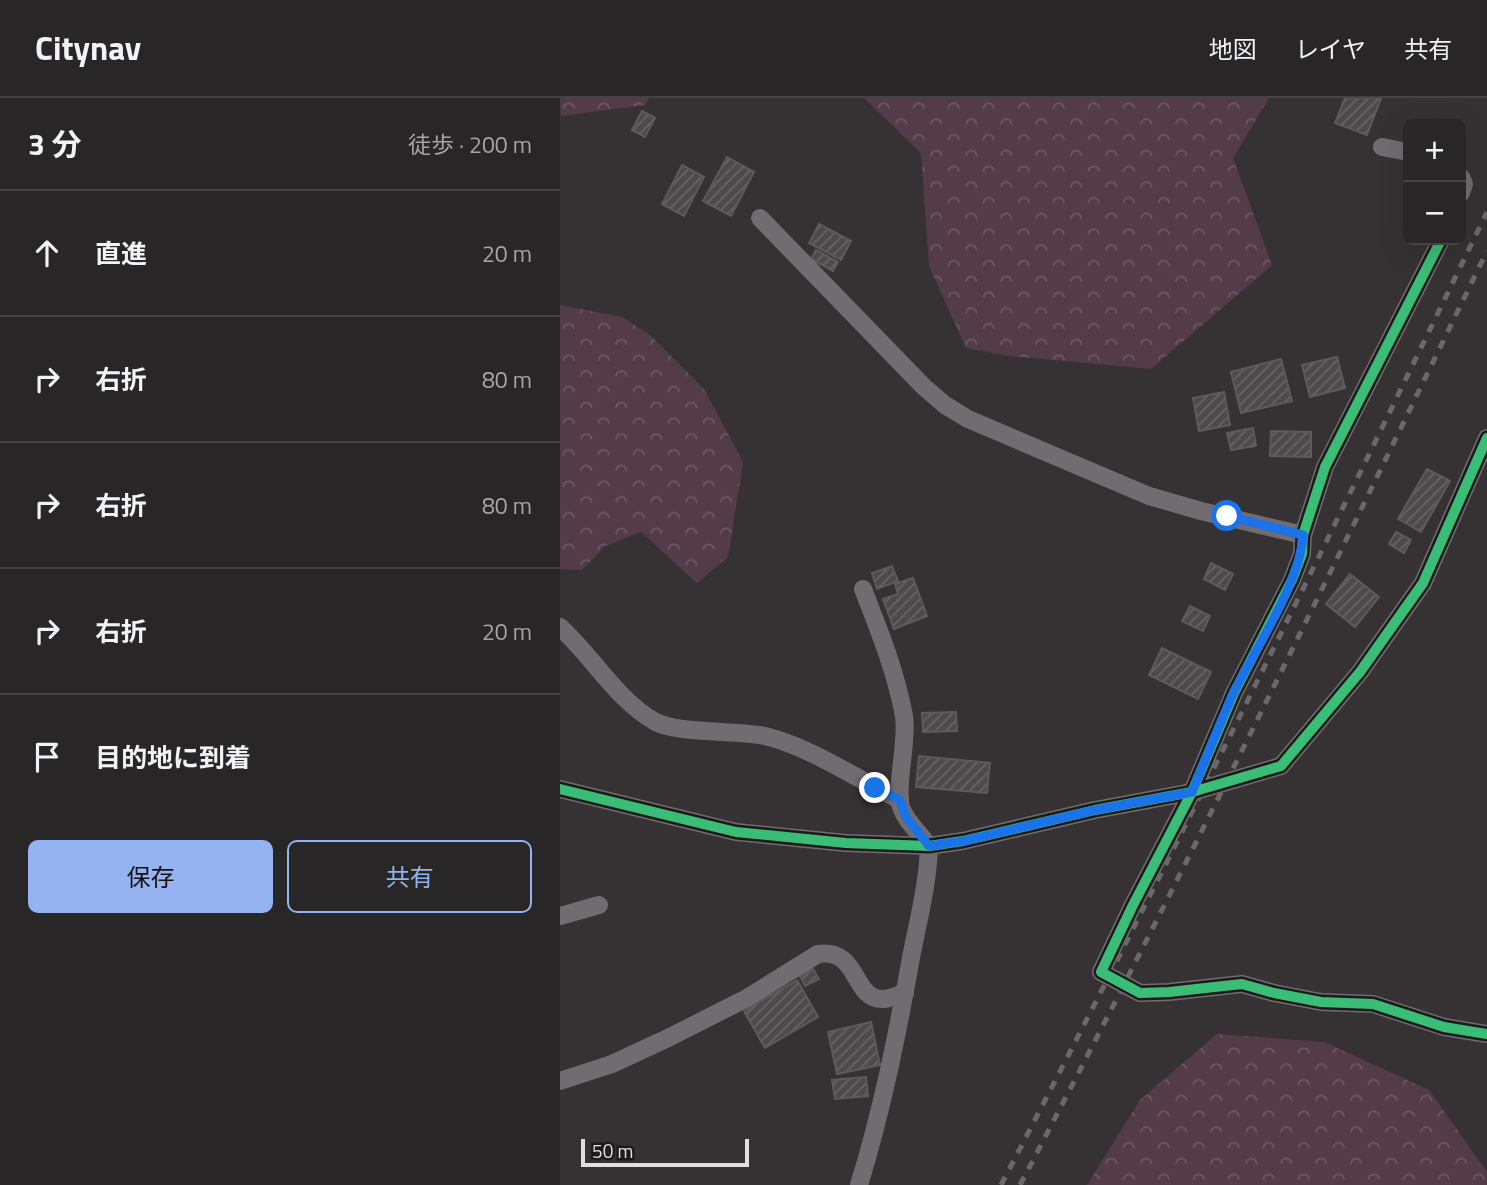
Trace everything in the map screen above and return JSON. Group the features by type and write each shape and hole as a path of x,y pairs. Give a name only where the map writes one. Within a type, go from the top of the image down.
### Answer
{"street":[{"path":"1382,147 1403,151"},
{"path":"760,218 924,387 968,419 1149,496 1303,535"},
{"path":"1438,245 1325,467 1303,535 1302,554 1294,573 1234,693 1192,792 1101,972 1140,993 1242,984 1321,1002 1373,1004 1444,1027 1487,1034"},
{"path":"560,789 736,832 846,843 929,846 964,841 1095,810 1192,792 1281,766 1360,672 1423,583 1487,438"},
{"path":"859,1185 905,993 926,878 929,846 906,817 900,800 905,746 904,716 893,670 863,589"},
{"path":"560,626 623,696 655,722 676,728 728,730 766,737 804,751 900,800"},
{"path":"560,916 599,905"},
{"path":"560,1082 612,1064 668,1038 747,998 818,954 829,952 845,959 863,988 873,996 887,999 905,993"}],"green space":[{"path":"560,98 649,98 645,105 561,116"},
{"path":"864,98 1269,98 1233,158 1272,265 1151,369 1010,356 966,348 929,266 921,153"},
{"path":"560,305 622,317 650,335 704,389 743,462 728,557 697,583 641,532 605,546 582,570 560,569"},
{"path":"1217,1034 1324,1042 1429,1090 1487,1172 1487,1185 1087,1185 1140,1100"}],"building":[{"path":"1345,98 1381,98 1367,135 1335,123"},
{"path":"642,111 655,118 645,137 632,130"},
{"path":"727,157 754,172 731,216 703,201"},
{"path":"682,165 704,177 684,216 662,204"},
{"path":"819,224 851,241 841,260 809,243"},
{"path":"816,250 838,262 833,271 811,259"},
{"path":"1337,357 1345,388 1310,397 1302,365"},
{"path":"1281,359 1292,401 1241,413 1231,372"},
{"path":"1224,392 1230,425 1199,431 1193,398"},
{"path":"1253,428 1256,446 1231,450 1227,433"},
{"path":"1271,431 1311,432 1311,457 1270,456"},
{"path":"1427,469 1450,481 1421,532 1398,519"},
{"path":"1396,532 1411,540 1404,553 1389,544"},
{"path":"1211,563 1233,574 1225,590 1204,579"},
{"path":"892,566 898,581 877,589 872,573"},
{"path":"1350,574 1379,597 1355,627 1326,604"},
{"path":"913,578 927,616 894,629 883,599 898,594 895,584"},
{"path":"1190,606 1210,616 1203,631 1182,621"},
{"path":"1162,648 1211,672 1198,699 1149,675"},
{"path":"956,712 957,731 923,732 922,713"},
{"path":"919,756 990,763 987,793 916,787"},
{"path":"813,969 819,979 805,986 800,976"},
{"path":"797,980 818,1017 765,1048 744,1011"},
{"path":"871,1022 880,1065 837,1074 828,1032"},
{"path":"866,1077 868,1096 835,1099 832,1080"}],"railway":[{"path":"1001,1185 1248,700 1487,212"},
{"path":"1020,1185 1199,837 1487,251"}],"cycle path":[{"path":"1438,245 1325,467 1303,535 1302,554 1292,580 1234,693 1192,792 1101,972 1140,993 1242,984 1321,1002 1373,1004 1444,1027 1487,1034"},
{"path":"560,789 736,832 846,843 929,846 1192,792 1281,766 1360,672 1423,583 1487,438"}],"route":[{"path":"875,788 900,800 906,817 929,846 964,841 1095,810 1192,792 1234,693 1292,580 1302,554 1303,535 1227,516"}]}
